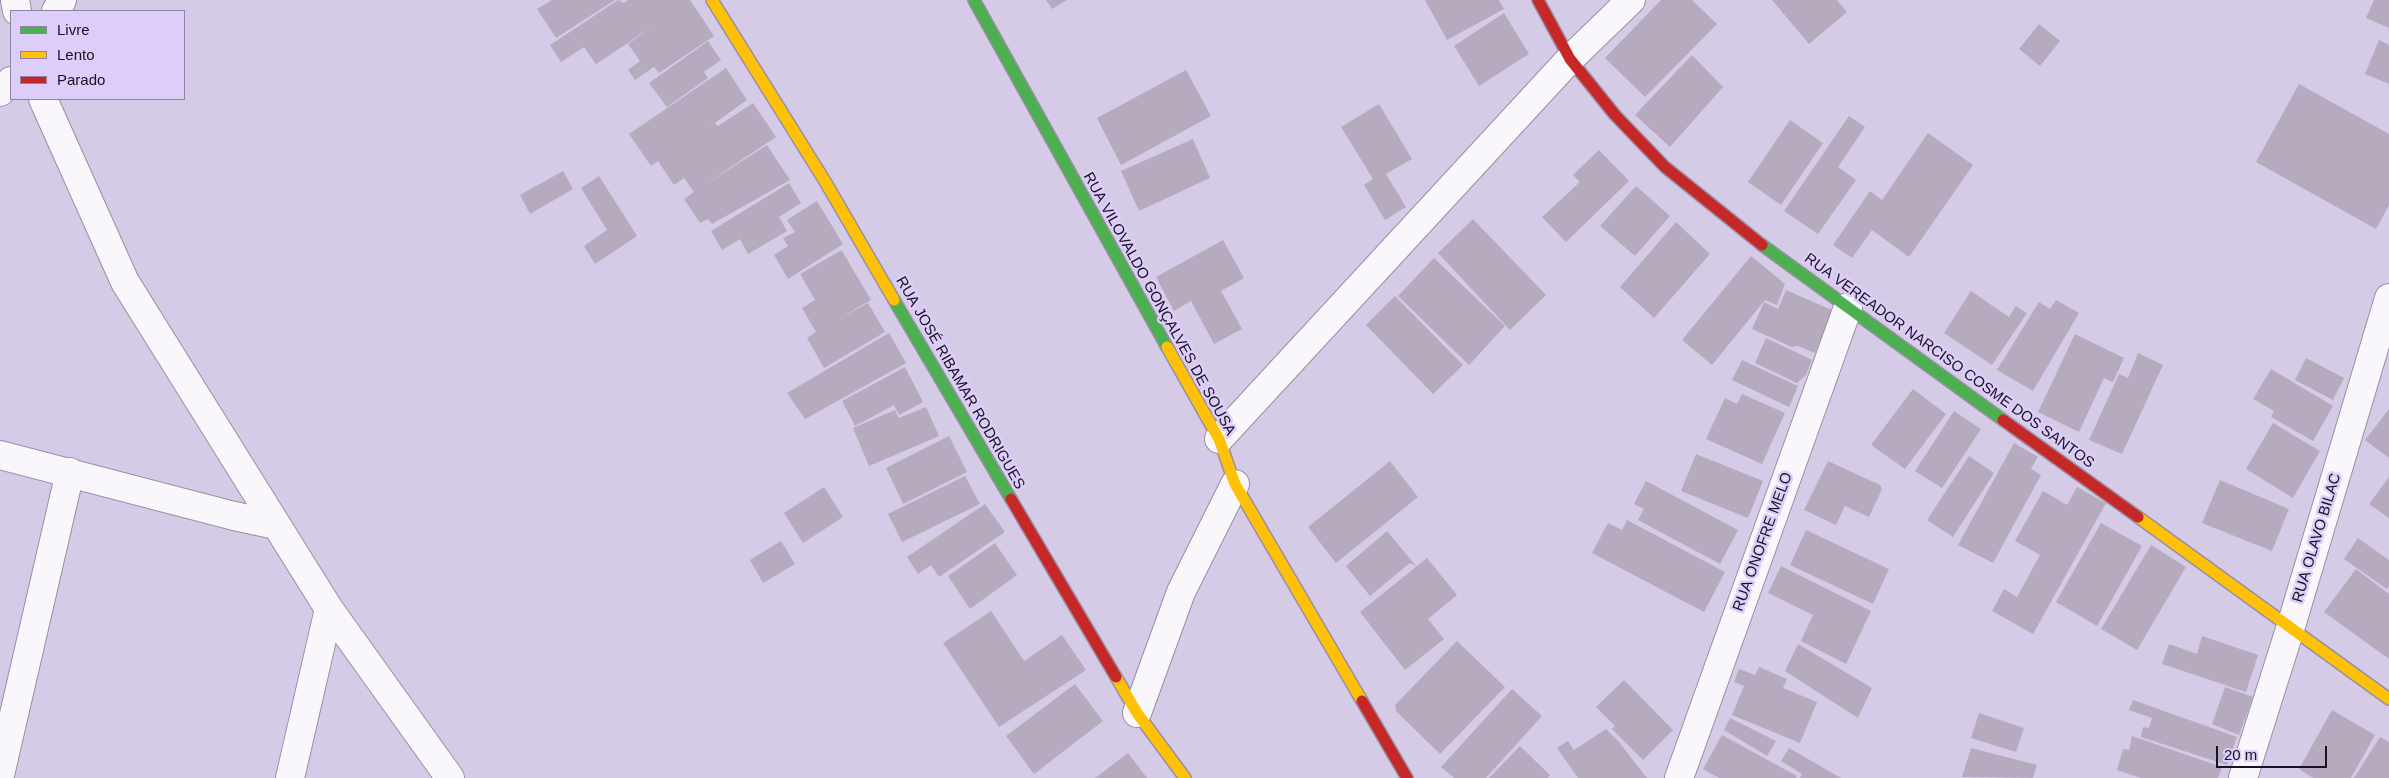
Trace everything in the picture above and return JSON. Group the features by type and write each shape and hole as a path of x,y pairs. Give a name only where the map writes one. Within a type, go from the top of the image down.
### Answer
{"street":[{"name":"RUA JOSÉ RIBAMAR RODRIGUES","path":"712,0 826,183 1137,713 1185,778"},
{"name":"RUA VILOVALDO GONÇALVES DE SOUSA","path":"974,0 1091,214 1219,439 1235,484 1407,778"},
{"name":"RUA VEREADOR NARCISO COSME DOS SANTOS","path":"1538,0 1570,59 1615,115 1666,167 1743,231 2291,626 2389,699"},
{"path":"1219,439 1570,59 1631,0"},
{"path":"0,92 10,82"},
{"path":"43,100 124,282 329,609 450,778"},
{"name":"RUA OLAVO BILAC","path":"2243,778 2291,626 2389,298"},
{"name":"RUA ONOFRE MELO","path":"1679,778 1848,307"},
{"path":"0,455 234,516 276,525"},
{"path":"0,775 70,472"},
{"path":"1137,713 1181,592 1235,484"},
{"path":"290,778 329,609"}],"building":[{"path":"552,0 615,0 556,38 537,9"},
{"path":"618,0 624,3 628,0 690,0 714,36 659,73 654,67 635,80 628,70 640,61 628,44 655,25 596,64 584,47 561,62 550,45"},
{"path":"1046,0 1067,0 1052,9"},
{"path":"1425,0 1499,0 1504,9 1447,40"},
{"path":"1661,0 1692,0 1717,24 1645,97 1605,58"},
{"path":"1772,0 1837,0 1847,12 1809,44"},
{"path":"2374,0 2389,0 2389,28 2366,18"},
{"path":"1504,13 1529,54 1479,86 1454,46"},
{"path":"2039,24 2060,41 2040,66 2019,49"},
{"path":"2379,40 2389,45 2389,84 2365,74"},
{"path":"708,41 721,60 704,72 708,78 667,107 649,83"},
{"path":"1692,55 1723,87 1670,147 1635,115"},
{"path":"726,68 747,100 702,132 715,123 718,126 753,103 776,137 703,186 767,145 790,180 712,224 708,219 700,223 684,199 694,192 684,178 674,185 658,161 651,166 629,134"},
{"path":"1186,70 1211,116 1121,165 1097,118"},
{"path":"2299,84 2389,134 2389,205 2376,229 2256,162"},
{"path":"1379,104 1412,159 1386,174 1406,207 1385,220 1364,185 1373,179 1341,127"},
{"path":"1849,116 1865,127 1838,167 1856,180 1818,234 1784,211"},
{"path":"1790,120 1823,143 1781,205 1748,182"},
{"path":"1928,133 1973,165 1909,257 1872,230 1852,258 1833,245 1870,191 1882,200"},
{"path":"1193,139 1210,178 1139,211 1121,171"},
{"path":"1599,150 1629,181 1566,242 1542,217 1580,182 1573,175"},
{"path":"563,171 573,189 530,214 520,195"},
{"path":"599,176 637,236 595,264 584,246 607,230 581,188"},
{"path":"789,183 801,203 779,217 787,231 748,254 740,239 722,250 711,231"},
{"path":"1636,186 1670,216 1635,256 1600,226"},
{"path":"817,201 843,244 788,279 774,255 788,246 783,238 795,232 787,220"},
{"path":"1473,219 1546,295 1510,330 1438,253"},
{"path":"1676,222 1710,254 1654,318 1620,287"},
{"path":"1223,240 1244,278 1221,291 1242,329 1214,344 1191,301 1174,311 1156,277"},
{"path":"842,251 871,300 836,320 868,303 885,332 824,368 807,338 816,332 802,308 815,300 800,274"},
{"path":"1751,256 1785,284 1777,305 1765,300 1712,365 1682,340"},
{"path":"1434,258 1505,326 1469,365 1398,296"},
{"path":"1786,290 1834,311 1815,353 1798,346 1792,347 1752,329 1764,302 1778,309"},
{"path":"1971,291 2009,317 2016,306 2027,313 1992,365 1944,333"},
{"path":"1395,296 1463,365 1433,394 1366,325"},
{"path":"2056,300 2079,313 2033,391 1997,370 2039,302 2050,309"},
{"path":"889,333 906,363 805,419 787,393"},
{"path":"2075,334 2124,358 2113,382 2104,378 2079,432 2038,412"},
{"path":"1766,338 1812,360 1806,375 1797,383 1755,363"},
{"path":"2138,353 2163,365 2122,454 2089,440 2119,374 2128,378"},
{"path":"2306,358 2344,378 2333,400 2295,380"},
{"path":"1742,360 1798,386 1789,407 1732,380"},
{"path":"905,367 923,402 899,415 894,405 855,426 842,401"},
{"path":"2271,369 2333,406 2313,441 2271,417 2274,411 2253,399"},
{"path":"1913,389 1946,414 1905,469 1871,445"},
{"path":"1742,394 1785,413 1762,464 1706,439 1725,398 1737,404"},
{"path":"926,407 939,436 869,466 853,428 895,410 899,418"},
{"path":"2389,409 2389,458 2365,440"},
{"path":"1954,411 1981,429 1942,488 1915,471"},
{"path":"2273,423 2320,451 2293,498 2246,469"},
{"path":"949,436 967,472 903,504 886,468"},
{"path":"2014,443 2038,457 2031,469 2041,475 1993,563 1958,545"},
{"path":"1696,454 1763,481 1748,518 1681,491"},
{"path":"1969,456 1994,473 1953,537 1927,520"},
{"path":"1390,461 1418,497 1336,563 1308,527"},
{"path":"1828,461 1880,485 1882,489 1869,517 1845,506 1836,525 1804,510"},
{"path":"965,476 980,504 902,542 888,514"},
{"path":"2389,477 2389,518 2369,504"},
{"path":"2220,480 2289,509 2272,551 2202,523"},
{"path":"1646,481 1738,530 1720,564 1638,520 1644,509 1634,504"},
{"path":"824,487 843,517 803,543 784,513"},
{"path":"2077,487 2106,503 2033,634 1992,611 2004,589 2017,597 2040,555 2015,541 2043,491 2067,505"},
{"path":"985,504 1005,532 939,577 931,565 918,574 907,557"},
{"path":"1627,520 1725,572 1704,612 1592,553 1608,523 1622,530"},
{"path":"2101,523 2142,546 2097,626 2056,602"},
{"path":"1806,530 1889,569 1873,604 1790,565"},
{"path":"1387,531 1416,566 1410,563 1370,596 1346,566"},
{"path":"2358,538 2389,560 2389,585 2387,589 2344,559"},
{"path":"781,541 795,564 763,583 750,560"},
{"path":"995,543 1017,575 970,609 948,576"},
{"path":"2151,545 2186,567 2137,650 2101,629"},
{"path":"1427,558 1457,595 1428,619 1444,639 1405,670 1360,612"},
{"path":"1781,566 1871,611 1846,664 1801,641 1813,615 1768,593"},
{"path":"2356,569 2389,594 2389,659 2324,612"},
{"path":"991,611 1024,661 1062,635 1086,670 999,727 943,643"},
{"path":"2202,636 2258,655 2246,692 2162,664 2169,644 2197,654"},
{"path":"1457,641 1505,687 1440,754 1396,711 1395,705"},
{"path":"1798,644 1872,688 1858,718 1785,671"},
{"path":"1759,667 1787,679 1783,688 1817,702 1800,743 1732,715 1744,686 1734,682 1739,669 1755,675"},
{"path":"1624,680 1673,730 1643,760 1612,729 1615,726 1596,707"},
{"path":"1075,684 1103,721 1034,774 1006,736"},
{"path":"2225,687 2253,697 2239,735 2212,724"},
{"path":"1512,689 1542,716 1486,778 1454,778 1441,767"},
{"path":"2133,700 2237,737 2227,765 2141,737 2143,727 2149,728 2152,718 2129,710"},
{"path":"2332,710 2375,735 2351,778 2313,778 2299,769"},
{"path":"1979,713 2024,728 2016,752 1971,738"},
{"path":"1730,718 1776,741 1767,756 1724,730"},
{"path":"1606,729 1619,742 1647,778 1578,778 1557,748 1568,741 1574,750"},
{"path":"1722,735 1797,776 1796,778 1719,778 1703,769"},
{"path":"2132,736 2222,767 2218,778 2141,778 2117,770 2123,749 2129,750"},
{"path":"2380,737 2389,742 2389,778 2354,778"},
{"path":"1520,746 1550,775 1548,778 1489,778"},
{"path":"1789,748 1841,778 1800,778 1802,774 1781,761"},
{"path":"1971,748 2037,765 2033,778 1962,777"},
{"path":"1128,753 1147,778 1095,778"}],"traffic: fast":[{"path":"974,0 1167,347"},
{"path":"1762,245 2003,420"},
{"path":"894,300 1011,499"}],"traffic: slow":[{"path":"712,0 826,183 894,300"},
{"path":"1167,347 1219,439 1235,484 1362,701"},
{"path":"2138,517 2389,699"},
{"path":"1116,677 1137,713 1185,778"}],"traffic: jam":[{"path":"1538,0 1570,59 1615,115 1665,167 1762,245"},
{"path":"2003,420 2138,517"},
{"path":"1011,499 1116,677"},
{"path":"1362,701 1407,778"}]}
